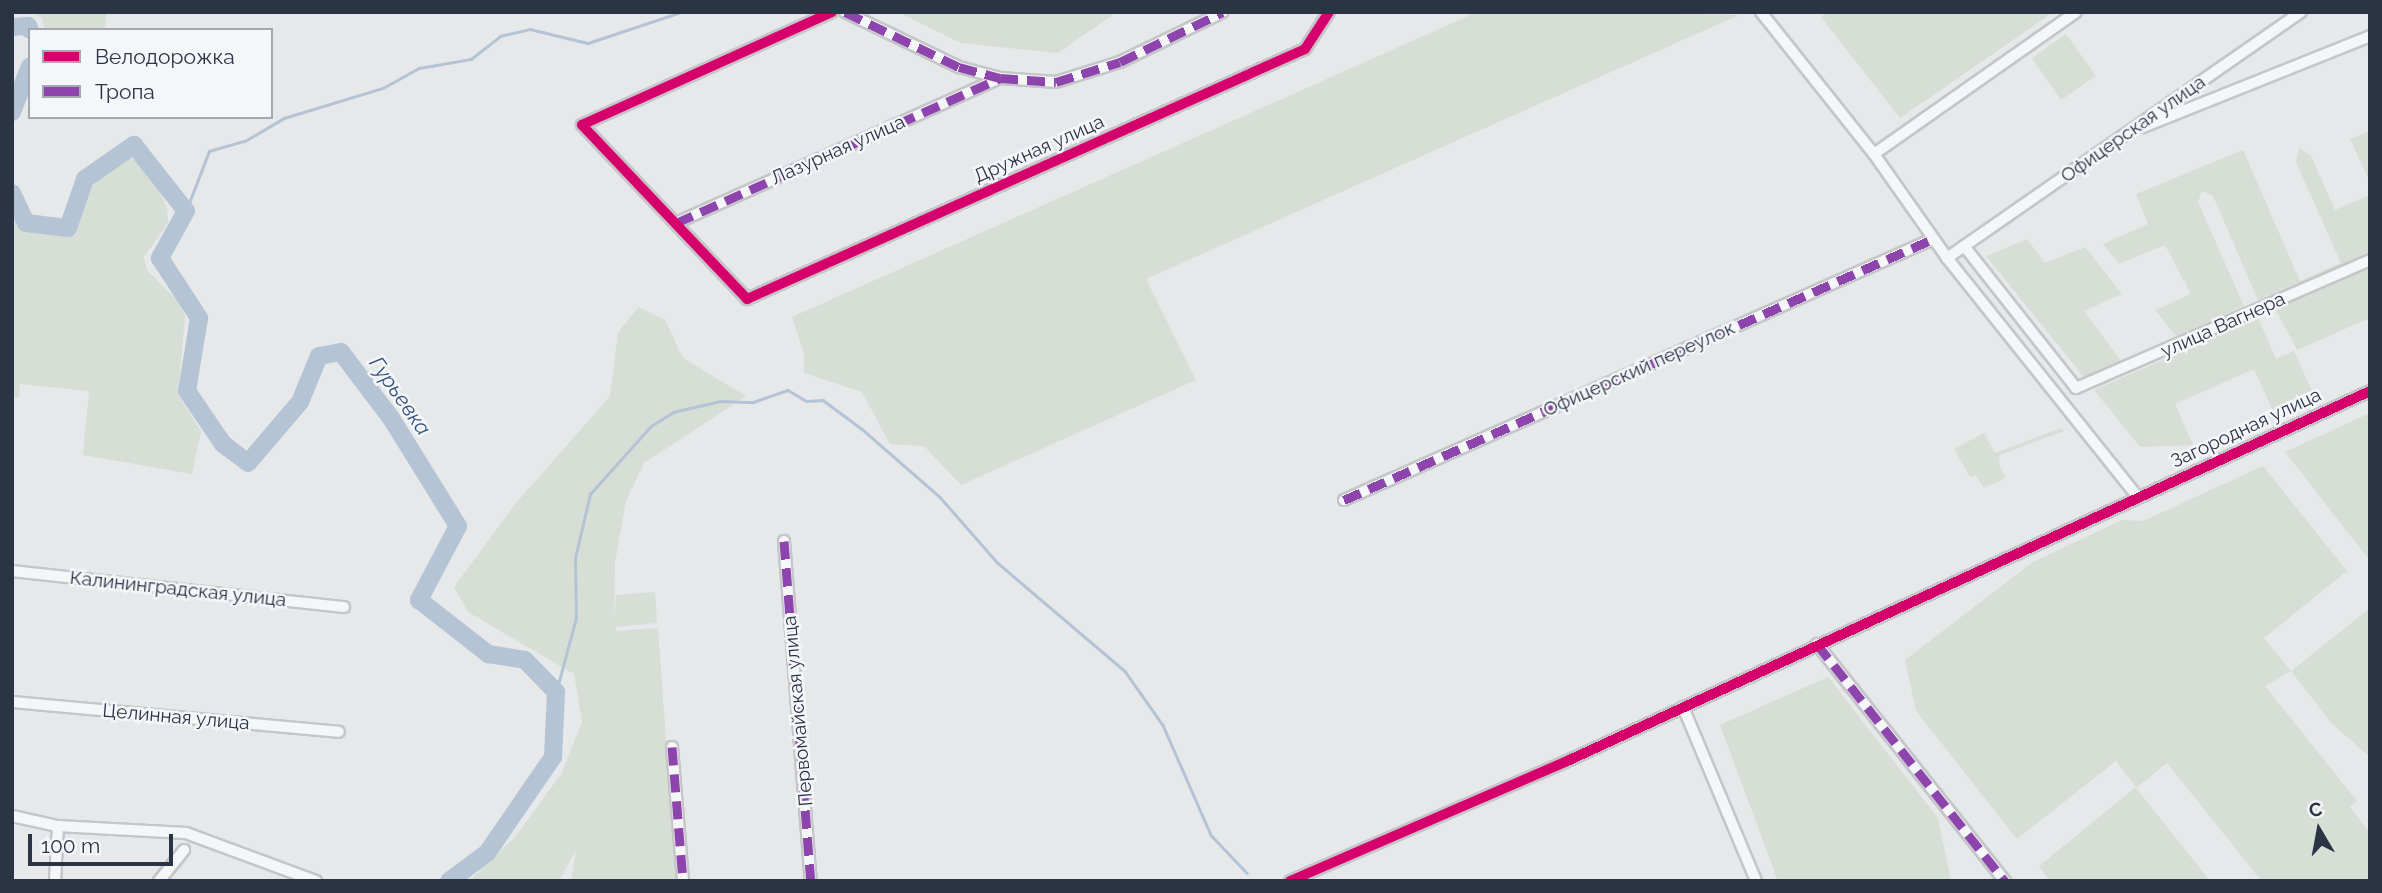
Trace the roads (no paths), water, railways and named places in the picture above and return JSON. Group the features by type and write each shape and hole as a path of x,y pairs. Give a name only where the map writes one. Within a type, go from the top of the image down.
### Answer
{"street":[{"name":"Дружная улица","path":"832,12 582,125 747,299 1305,50 1329,12"},
{"path":"845,12 959,67 1000,78 1056,82 1120,62 1223,12"},
{"path":"1761,12 1874,154 1947,258 2137,497"},
{"path":"1874,154 2076,12"},
{"name":"Офицерская улица","path":"1947,258 2301,12"},
{"path":"2124,135 2370,36"},
{"name":"Лазурная улица","path":"676,223 1000,78"},
{"name":"Офицерский переулок","path":"1344,500 1933,239"},
{"name":"улица Вагнера","path":"1964,246 2076,388 2370,260"},
{"name":"Загородная улица","path":"1290,881 1683,707 2370,390"},
{"name":"Первомайская улица","path":"784,541 811,881"},
{"name":"Калининградская улица","path":"12,571 344,607"},
{"path":"1817,644 2005,881"},
{"name":"Целинная улица","path":"12,702 340,732"},
{"path":"1683,707 1756,881"},
{"path":"672,747 682,881"},
{"path":"12,816 58,826 186,833 293,869 316,881"},
{"path":"55,881 58,826"},
{"path":"159,881 184,850"}],"waterway":[{"path":"186,211 209,151 245,141 284,118 383,88 419,68 471,59 500,36 530,29 588,43 681,12"},
{"name":"Гурьевка","path":"12,27 29,28"},
{"name":"Гурьевка","path":"12,112 28,71"},
{"name":"Гурьевка","path":"12,193 26,223 68,228 85,179 134,145 186,211 160,258 199,318 187,391 223,444 248,463 300,402 319,356 341,352 391,418 458,526 419,600 488,654 525,660 556,692 553,757 487,853 449,881"},
{"path":"556,692 576,618 575,558 590,494 651,426 673,412 720,401 753,402 788,390 806,401 823,400 862,429 940,497 998,563 1125,671 1163,725 1211,835 1247,873"}]}
